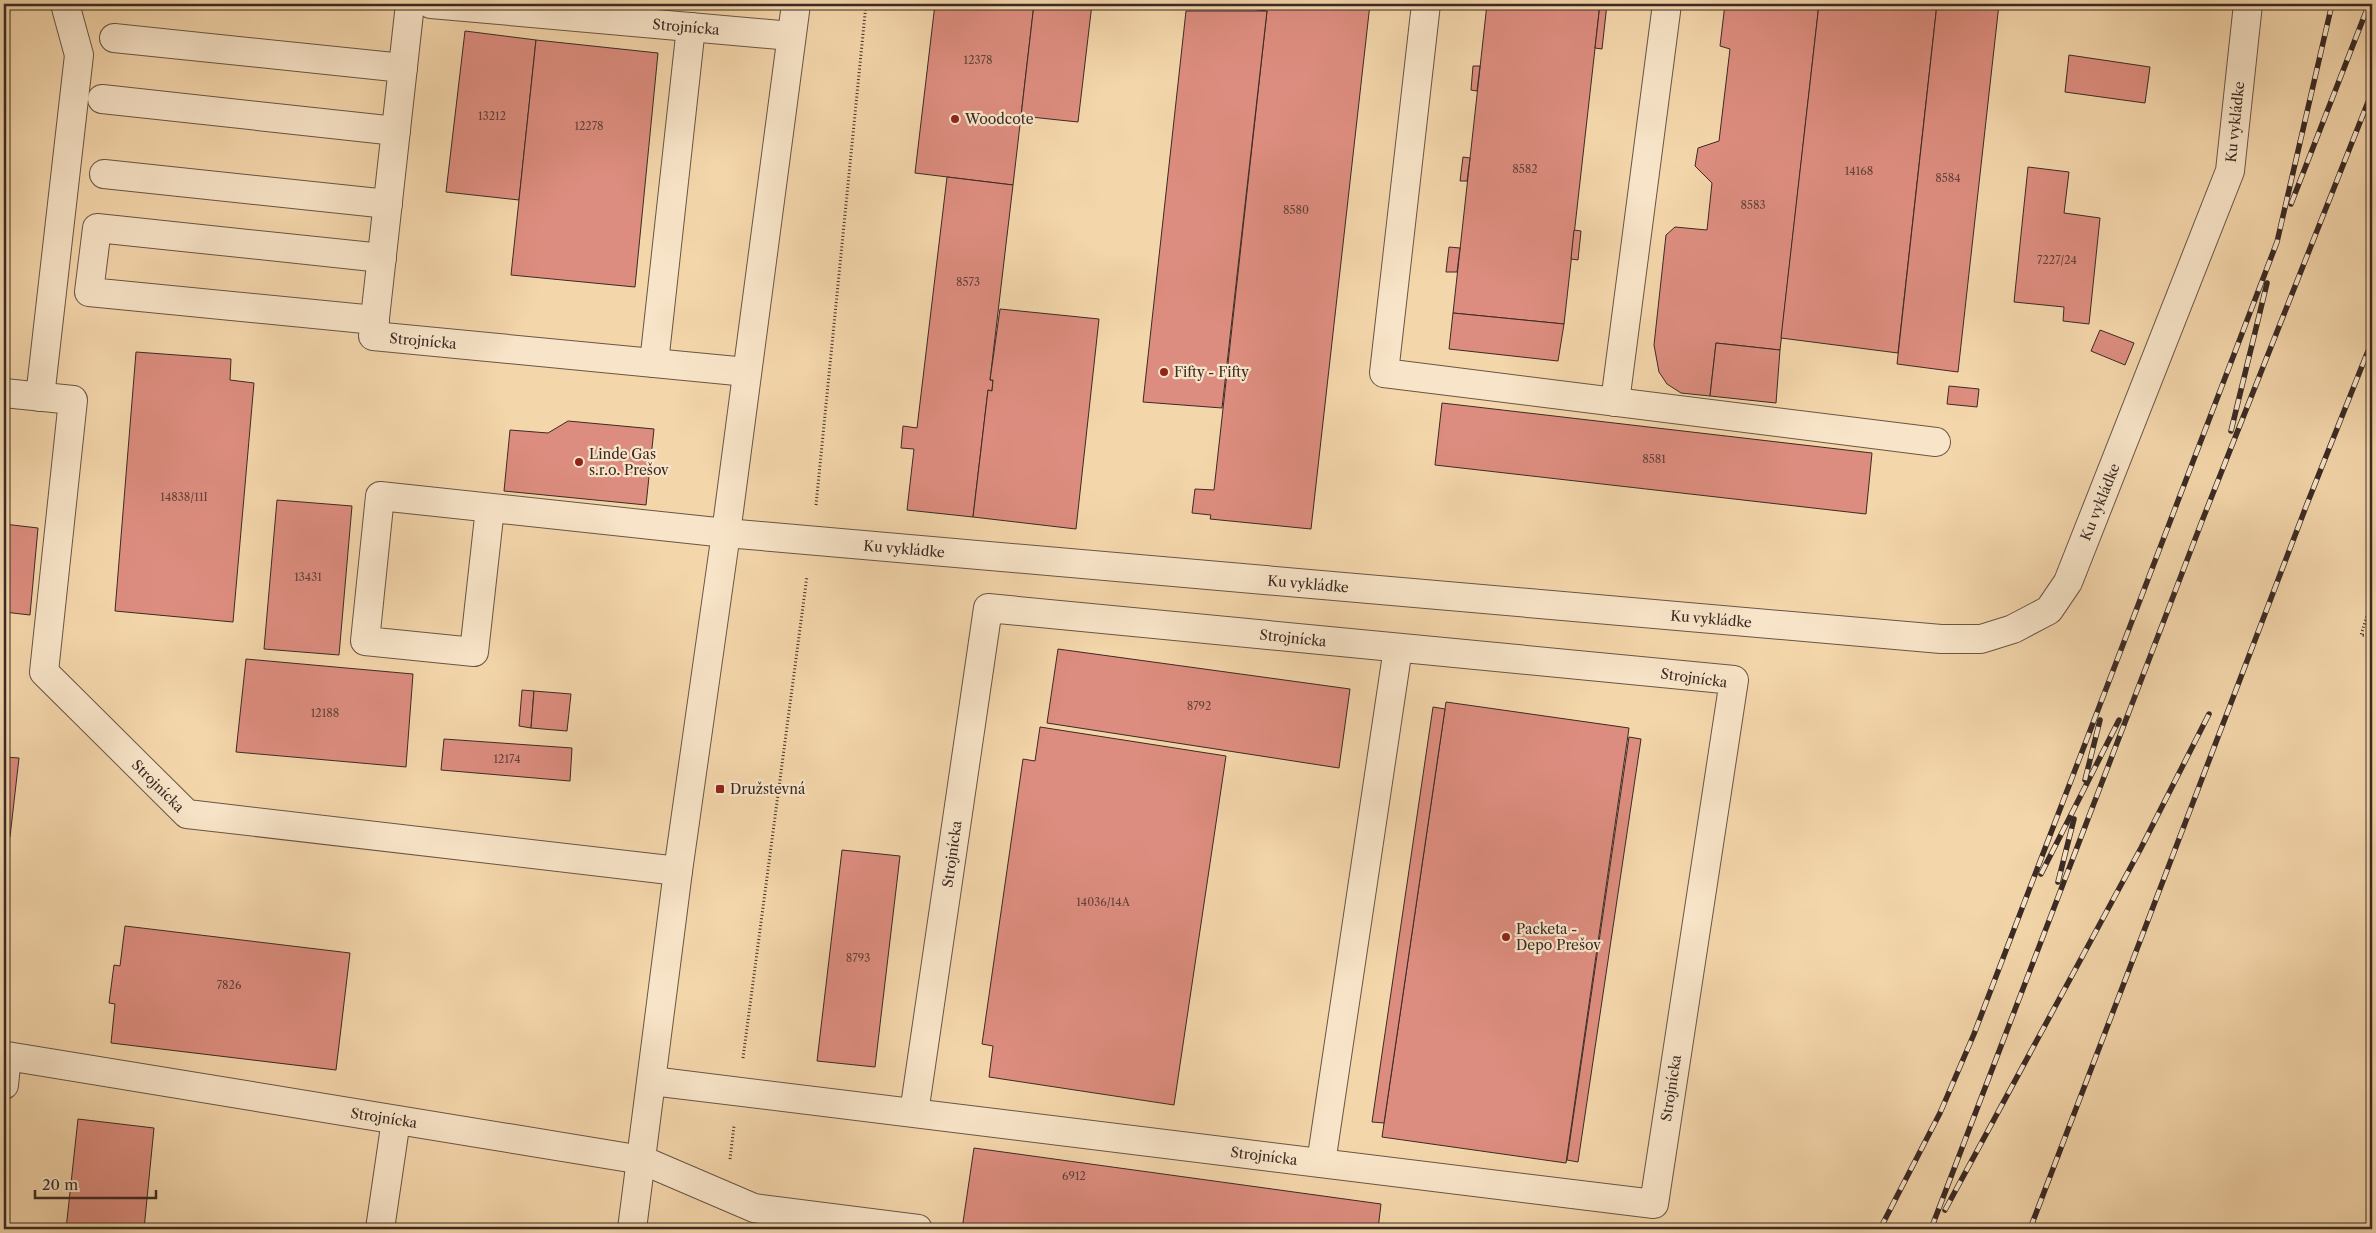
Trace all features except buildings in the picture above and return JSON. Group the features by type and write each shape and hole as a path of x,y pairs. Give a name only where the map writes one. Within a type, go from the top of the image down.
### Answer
{"street":[{"path":"40,397 79,55 65,4"},
{"name":"Strojnícka","path":"410,4 373,336 747,372"},
{"name":"Strojnícka","path":"431,4 792,36"},
{"path":"632,1229 678,871 726,534 796,4"},
{"path":"1426,4 1384,373 1936,442"},
{"path":"1615,402 1667,4"},
{"name":"Ku vykládke","path":"490,508 474,652 365,641 380,496 490,508 726,534 1941,639 1981,639 2013,629 2048,610 2068,582 2230,170 2248,4"},
{"path":"654,363 691,27"},
{"path":"114,38 403,68"},
{"path":"102,99 396,131"},
{"path":"104,174 388,204"},
{"path":"375,320 89,292 97,228 382,258"},
{"name":"Strojnícka","path":"4,393 73,400 44,672 187,814 678,871"},
{"name":"Strojnícka","path":"652,1080 914,1113 1654,1204 1734,680 988,608 914,1113"},
{"path":"1321,1163 1398,648"},
{"name":"Strojnícka","path":"4,1085 5,1056 642,1160 754,1208 918,1229"},
{"path":"380,1229 396,1120"}],"path":[{"path":"725,1195 812,541 866,4"},
{"path":"2372,600 2361,635 2372,636"}],"railway":[{"path":"1880,1229 1940,1113 1974,1034 2277,242 2332,4"},
{"path":"2291,204 2369,4"},
{"path":"1931,1229 2202,521 2372,92"},
{"path":"2231,431 2267,283"},
{"path":"2030,1229 2307,504 2372,341"},
{"path":"1945,1210 2141,848 2209,714"},
{"path":"2085,780 2100,720"},
{"path":"2041,874 2119,720"},
{"path":"2058,882 2074,819"}],"place":[{"name":"Woodcote","path":"955,119"},
{"name":"Fifty - Fifty","path":"1164,372"},
{"name":"Linde Gas s.r.o. Prešov","path":"579,462"},
{"name":"Družstevná","path":"720,789"},
{"name":"Packeta - Depo Prešov","path":"1506,937"}]}
